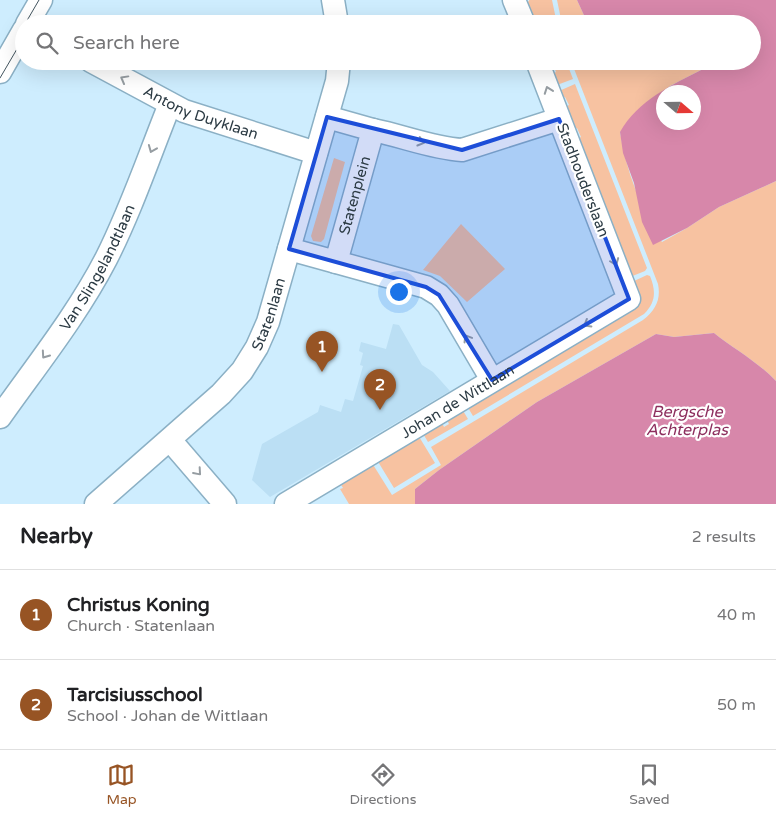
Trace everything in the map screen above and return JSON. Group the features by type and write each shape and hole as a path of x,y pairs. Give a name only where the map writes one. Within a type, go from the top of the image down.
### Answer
{"street":[{"path":"333,0 336,15"},
{"path":"514,0 520,15"},
{"path":"0,72 15,46"},
{"name":"Antony Duyklaan","path":"108,70 184,111 316,153"},
{"name":"Statenlaan","path":"96,504 221,394 242,371 257,347 268,322 327,117 338,70"},
{"name":"Stadhouderslaan","path":"541,70 629,299"},
{"name":"Van Slingelandtlaan","path":"0,417 56,339 106,260 121,228 170,104"},
{"path":"327,117 446,149 462,150 559,119"},
{"name":"Statenplein","path":"336,262 373,130"},
{"path":"289,249 426,287 439,295 448,305 492,380"},
{"name":"Johan de Wittlaan","path":"286,504 629,299"},
{"path":"170,440 225,504"}],"highlighted area":[{"path":"327,117 462,150 559,119 629,299 492,380 439,295 426,287 289,249"}],"shaded area":[{"path":"552,0 555,15 530,15 525,3 529,1"},
{"path":"557,0 577,0 584,15 560,15"},
{"path":"555,70 570,70 573,79 557,85 552,74 556,72"},
{"path":"575,70 701,70 672,85 656,85 656,99 620,132 626,161 635,189 647,216 662,242 719,207 776,181 776,381 754,362 714,333 674,337 656,334 537,402 439,470 415,489 415,504 349,504 340,489 343,488 340,483 372,463 392,495 441,465 431,447 643,320 651,312 659,295 658,284"},
{"path":"575,84 647,268 645,271 630,277 577,139 581,137 577,128 573,130 565,107 569,105 565,97 562,98 559,91"},
{"path":"334,158 345,162 324,239 321,242 313,241 311,236"},
{"path":"461,224 505,269 467,302 440,276 423,270"},
{"path":"647,275 650,276 652,281 654,296 651,305 644,314 473,416 467,406 640,303 632,282"},
{"path":"393,324 399,325 422,365 433,372 450,391 270,497 252,480 262,444 318,412 320,405 341,412 345,399 353,401 363,366 360,365 363,353 359,351 361,342 386,349"},
{"path":"462,409 468,419 428,442 422,432 441,421 444,427 449,424 446,418"},
{"path":"418,435 435,463 394,488 377,460"}],"water":[{"path":"577,0 776,0 776,181 719,207 687,228 653,245 642,222 634,183 623,153 620,132 627,121 646,102 656,96 656,130 701,130 701,85 674,85 701,70 761,70 761,15 584,15"},
{"name":"Bergsche Achterplas","path":"714,333 754,362 776,381 776,504 415,504 415,489 439,470 537,402 656,334 674,337"}],"tram line":[{"path":"30,15 39,0"},
{"path":"0,78 15,52"}],"place":[{"name":"Christus Koning","path":"322,372"},
{"name":"Tarcisiusschool","path":"380,410"}]}
